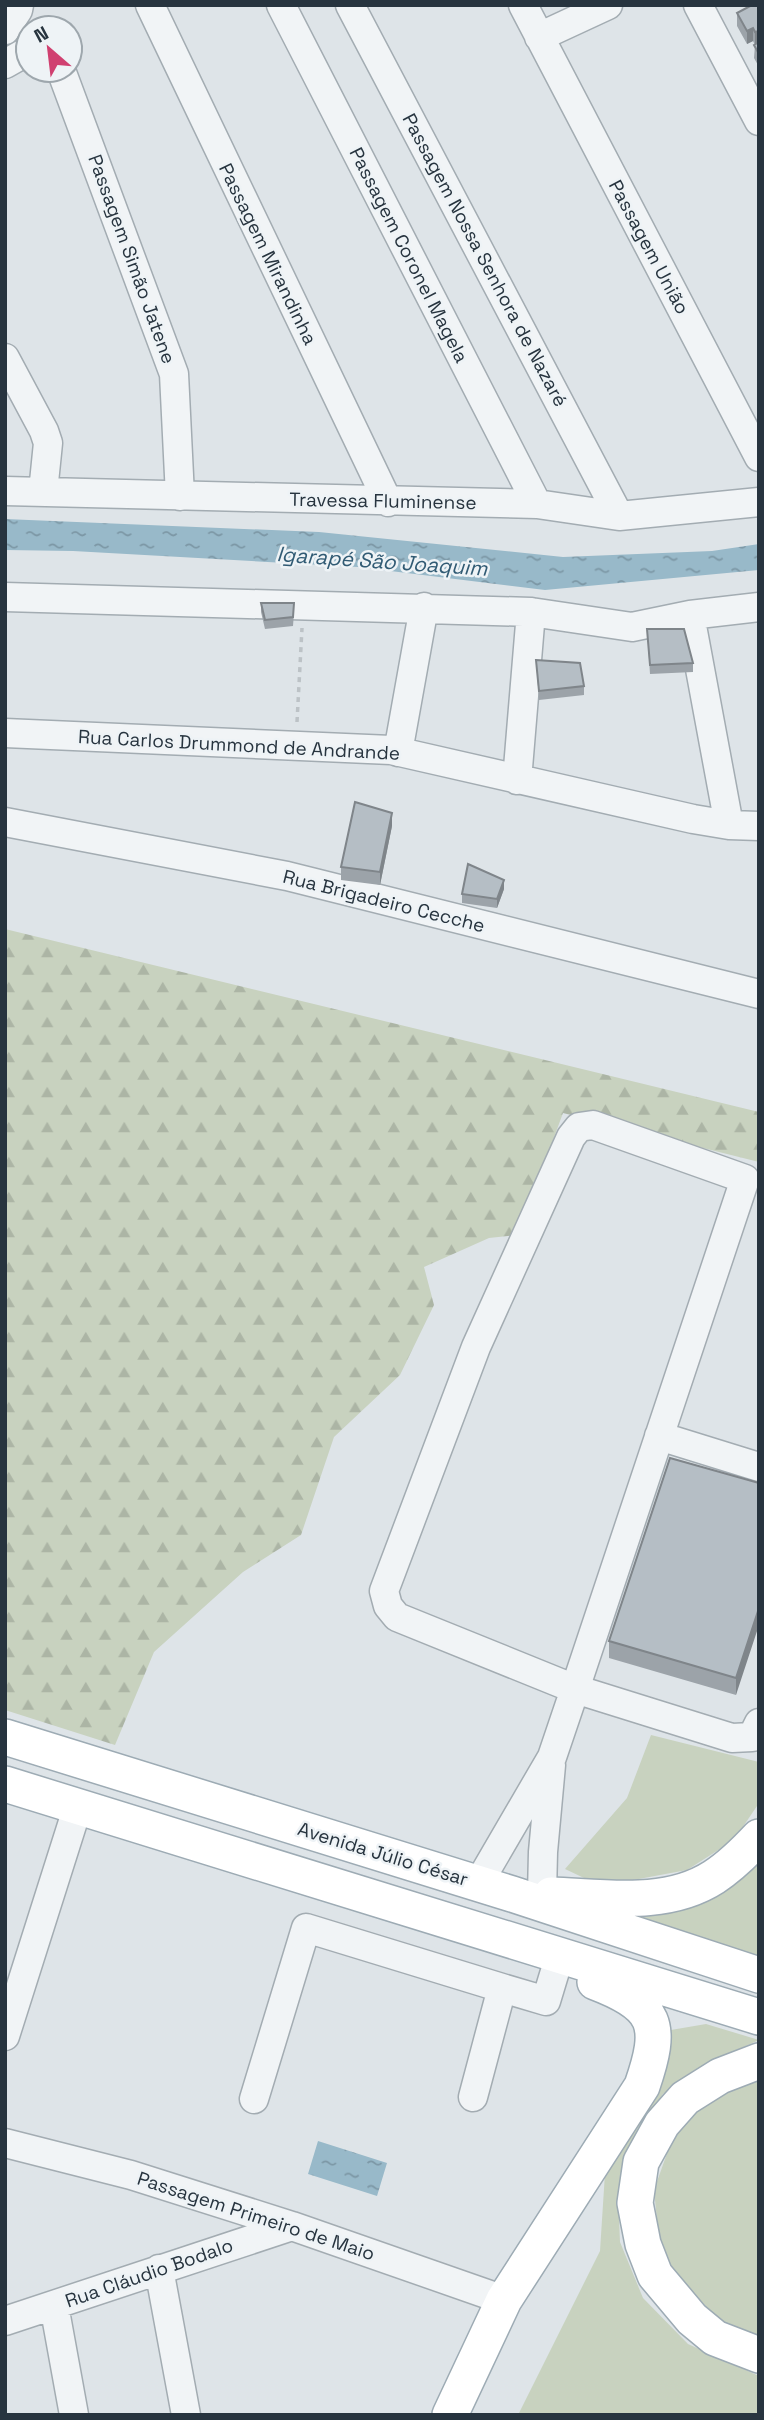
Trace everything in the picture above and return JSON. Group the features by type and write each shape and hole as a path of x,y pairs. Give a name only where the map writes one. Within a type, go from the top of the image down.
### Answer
{"main road":[{"name":"Avenida Júlio César","path":"5,1737 478,1884 527,1894 759,1975"},
{"path":"5,1784 759,2017"},
{"path":"527,1894 647,1899 677,1893 712,1879 759,1838"},
{"path":"450,2415 504,2300 642,2086 653,2053 653,2026 649,2015 620,1992 555,1968 497,1952 454,1923"},
{"path":"759,2061 720,2076 685,2098 662,2124 641,2162 635,2203 643,2244 655,2275 692,2319 715,2338 759,2355"}],"street":[{"path":"5,30 19,5"},
{"name":"Passagem Mirandinha","path":"150,5 388,502"},
{"name":"Passagem Coronel Magela","path":"281,5 537,504"},
{"name":"Passagem Nossa Senhora de Nazaré","path":"350,5 619,516"},
{"name":"Passagem União","path":"523,5 759,457"},
{"path":"539,37 608,5"},
{"path":"698,5 759,121"},
{"name":"Passagem Simão Jatene","path":"66,84 174,374 180,496"},
{"path":"5,358 48,443 43,492"},
{"name":"Travessa Fluminense","path":"5,491 537,504 619,516 759,502"},
{"path":"5,597 531,612 632,627 690,615 759,607"},
{"path":"398,752 424,607"},
{"path":"517,780 531,612"},
{"path":"690,615 729,825"},
{"name":"Rua Carlos Drummond de Andrande","path":"5,733 398,752 729,825 759,826"},
{"name":"Rua Brigadeiro Cecche","path":"5,822 287,876 759,994"},
{"path":"478,1884 552,1757 575,1689 659,1436 752,1182 593,1125 579,1128 571,1137 476,1347 384,1591 388,1606 397,1617 575,1689 732,1738 752,1737 759,1723"},
{"path":"659,1436 759,1466"},
{"path":"527,1894 542,1852 552,1757"},
{"path":"5,2036 13,1981 78,1806"},
{"path":"254,2098 306,1928 546,2001 555,1968"},
{"path":"473,2097 502,1988"},
{"name":"Passagem Primeiro de Maio","path":"5,2143 131,2175 292,2226 504,2300"},
{"name":"Rua Cláudio Bodalo","path":"5,2321 292,2226"},
{"path":"159,2269 186,2415"},
{"path":"54,2305 74,2415"}],"path":[{"path":"296,745 303,605"}],"green space":[{"path":"5,929 759,1112 759,1162 563,1113 518,1235 489,1238 424,1267 434,1305 400,1375 334,1437 301,1535 243,1572 154,1652 115,1745 5,1710"},
{"path":"651,1735 759,1762 759,1803 734,1840 687,1870 601,1886 565,1869 627,1798"},
{"path":"759,1851 759,1959 605,1915"},
{"path":"706,2024 759,2040 706,2064 663,2094 632,2141 618,2194 620,2242 643,2298 688,2344 759,2376 759,2415 518,2415 600,2251 605,2173 665,2031"},
{"path":"759,2072 759,2342 734,2333 686,2287 660,2250 654,2190 675,2131 701,2104"}],"water":[{"name":"Igarapé São Joaquim","path":"5,519 319,532 563,557 712,551 759,544 759,570 545,590 358,567 73,551 5,550"},
{"path":"318,2141 387,2163 377,2196 308,2174"}],"building":[{"path":"752,5 759,5 759,31 755,32 753,28 747,31 737,13"},
{"path":"261,603 294,603 293,617 265,620"},
{"path":"647,629 684,629 693,663 650,665"},
{"path":"536,660 580,663 584,686 539,691"},
{"path":"355,802 392,813 380,872 341,867"},
{"path":"468,864 504,880 497,899 462,894"},
{"path":"670,1458 759,1483 759,1608 736,1678 609,1641"}]}
